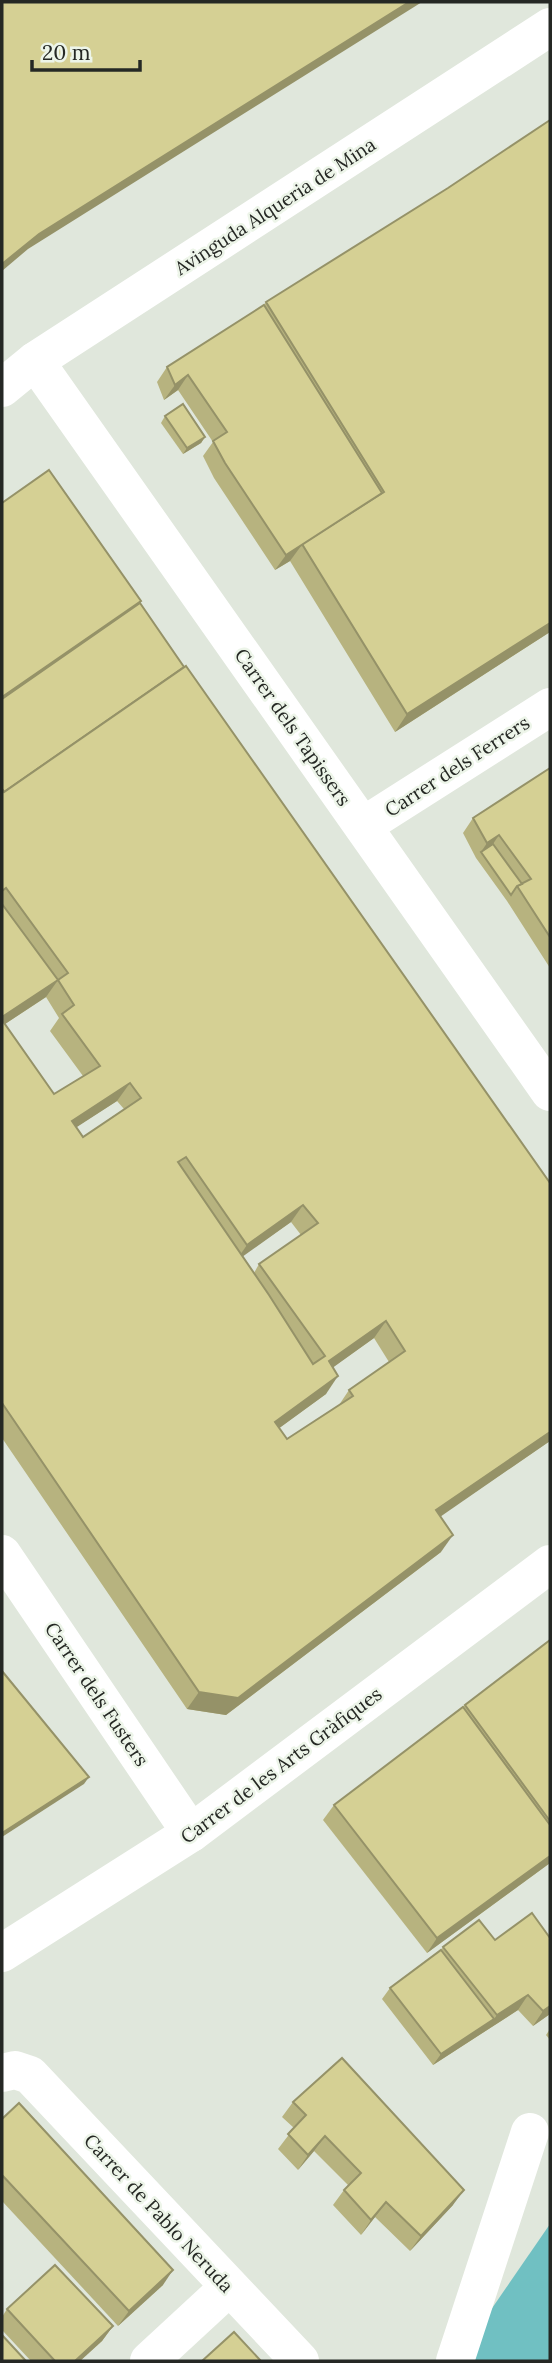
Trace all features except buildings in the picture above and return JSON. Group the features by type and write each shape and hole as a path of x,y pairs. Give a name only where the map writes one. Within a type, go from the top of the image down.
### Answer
{"street":[{"name":"Avinguda Alqueria de Mina","path":"2,387 35,361 550,27"},
{"name":"Carrer dels Tapissers","path":"35,361 550,1092"},
{"name":"Carrer dels Ferrers","path":"363,826 550,707"},
{"name":"Carrer dels Fusters","path":"2,1554 191,1833"},
{"name":"Carrer de les Arts Gràfiques","path":"2,1953 191,1833 550,1564"},
{"name":"Carrer de Pablo Neruda","path":"8,2072 30,2075 300,2361"},
{"path":"455,2361 530,2132"},
{"path":"149,2361 229,2287"}],"water":[{"path":"550,2224 550,2361 469,2361 486,2317"}]}
